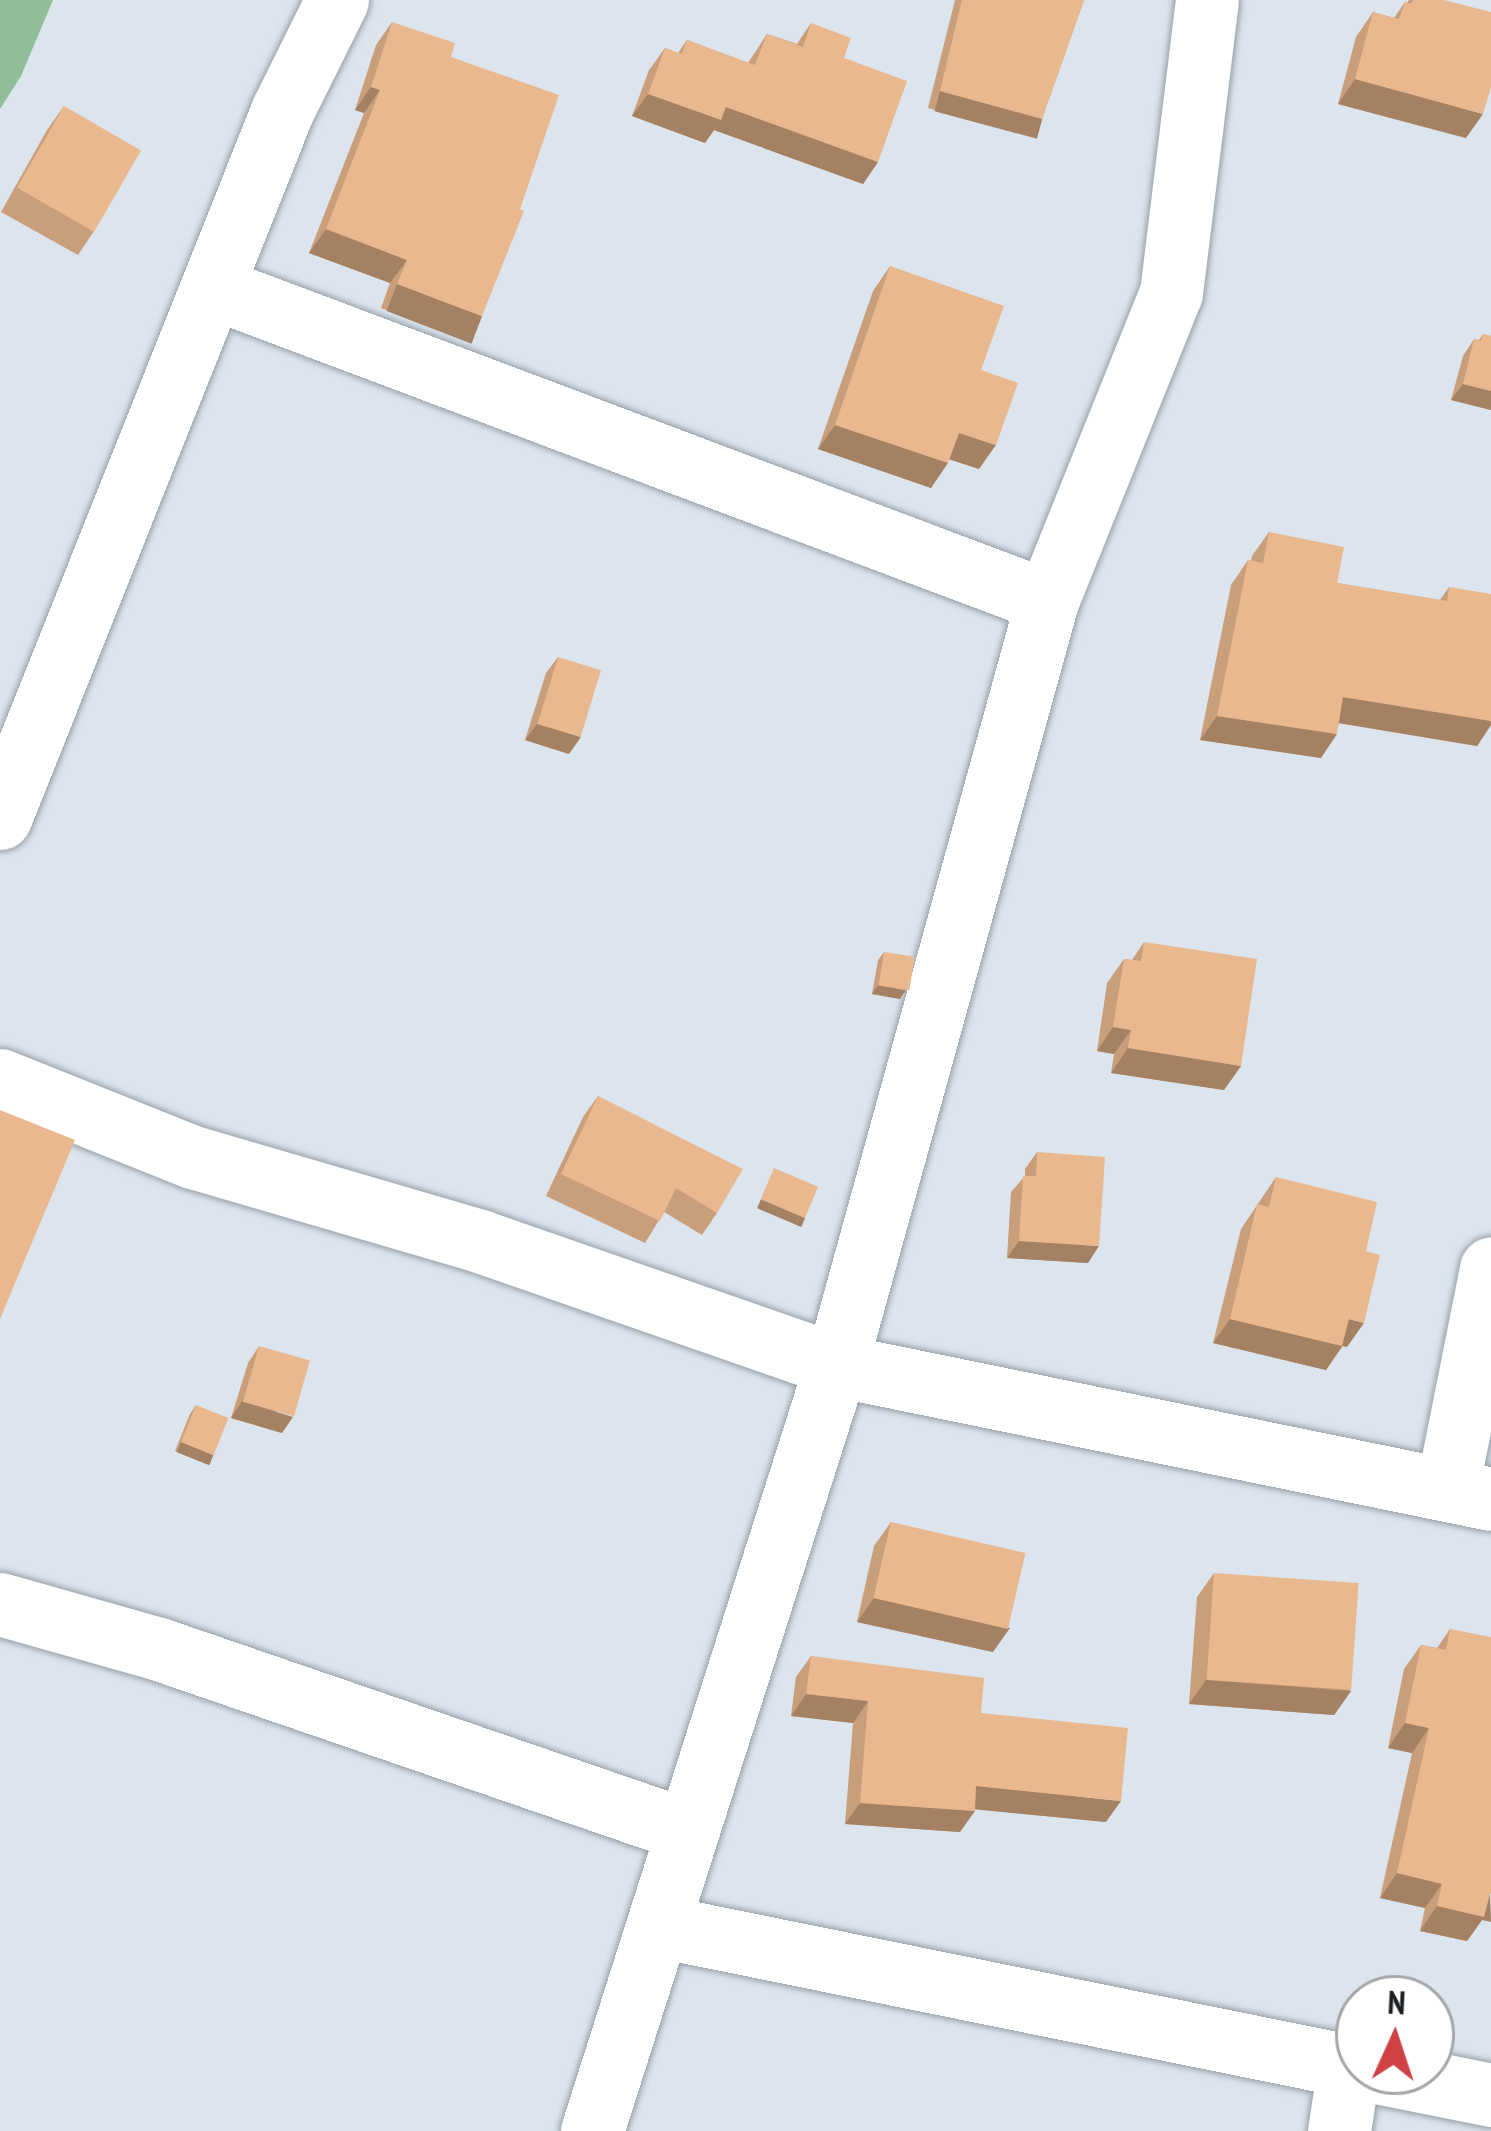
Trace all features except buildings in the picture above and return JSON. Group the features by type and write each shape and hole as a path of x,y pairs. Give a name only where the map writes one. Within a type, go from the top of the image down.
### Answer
{"street":[{"path":"0,818 282,111 337,0"},
{"path":"592,2131 836,1365 1047,601 1171,293 1207,0"},
{"path":"212,287 1047,601"},
{"path":"0,1080 193,1157 480,1240 836,1365 1469,1494 1491,1268"},
{"path":"0,1604 159,1649 686,1830"},
{"path":"659,1926 1335,2063"},
{"path":"1455,2088 1491,2095"},
{"path":"1339,2131 1351,2095"}],"green space":[{"path":"0,0 53,0 21,76 0,109"}]}
